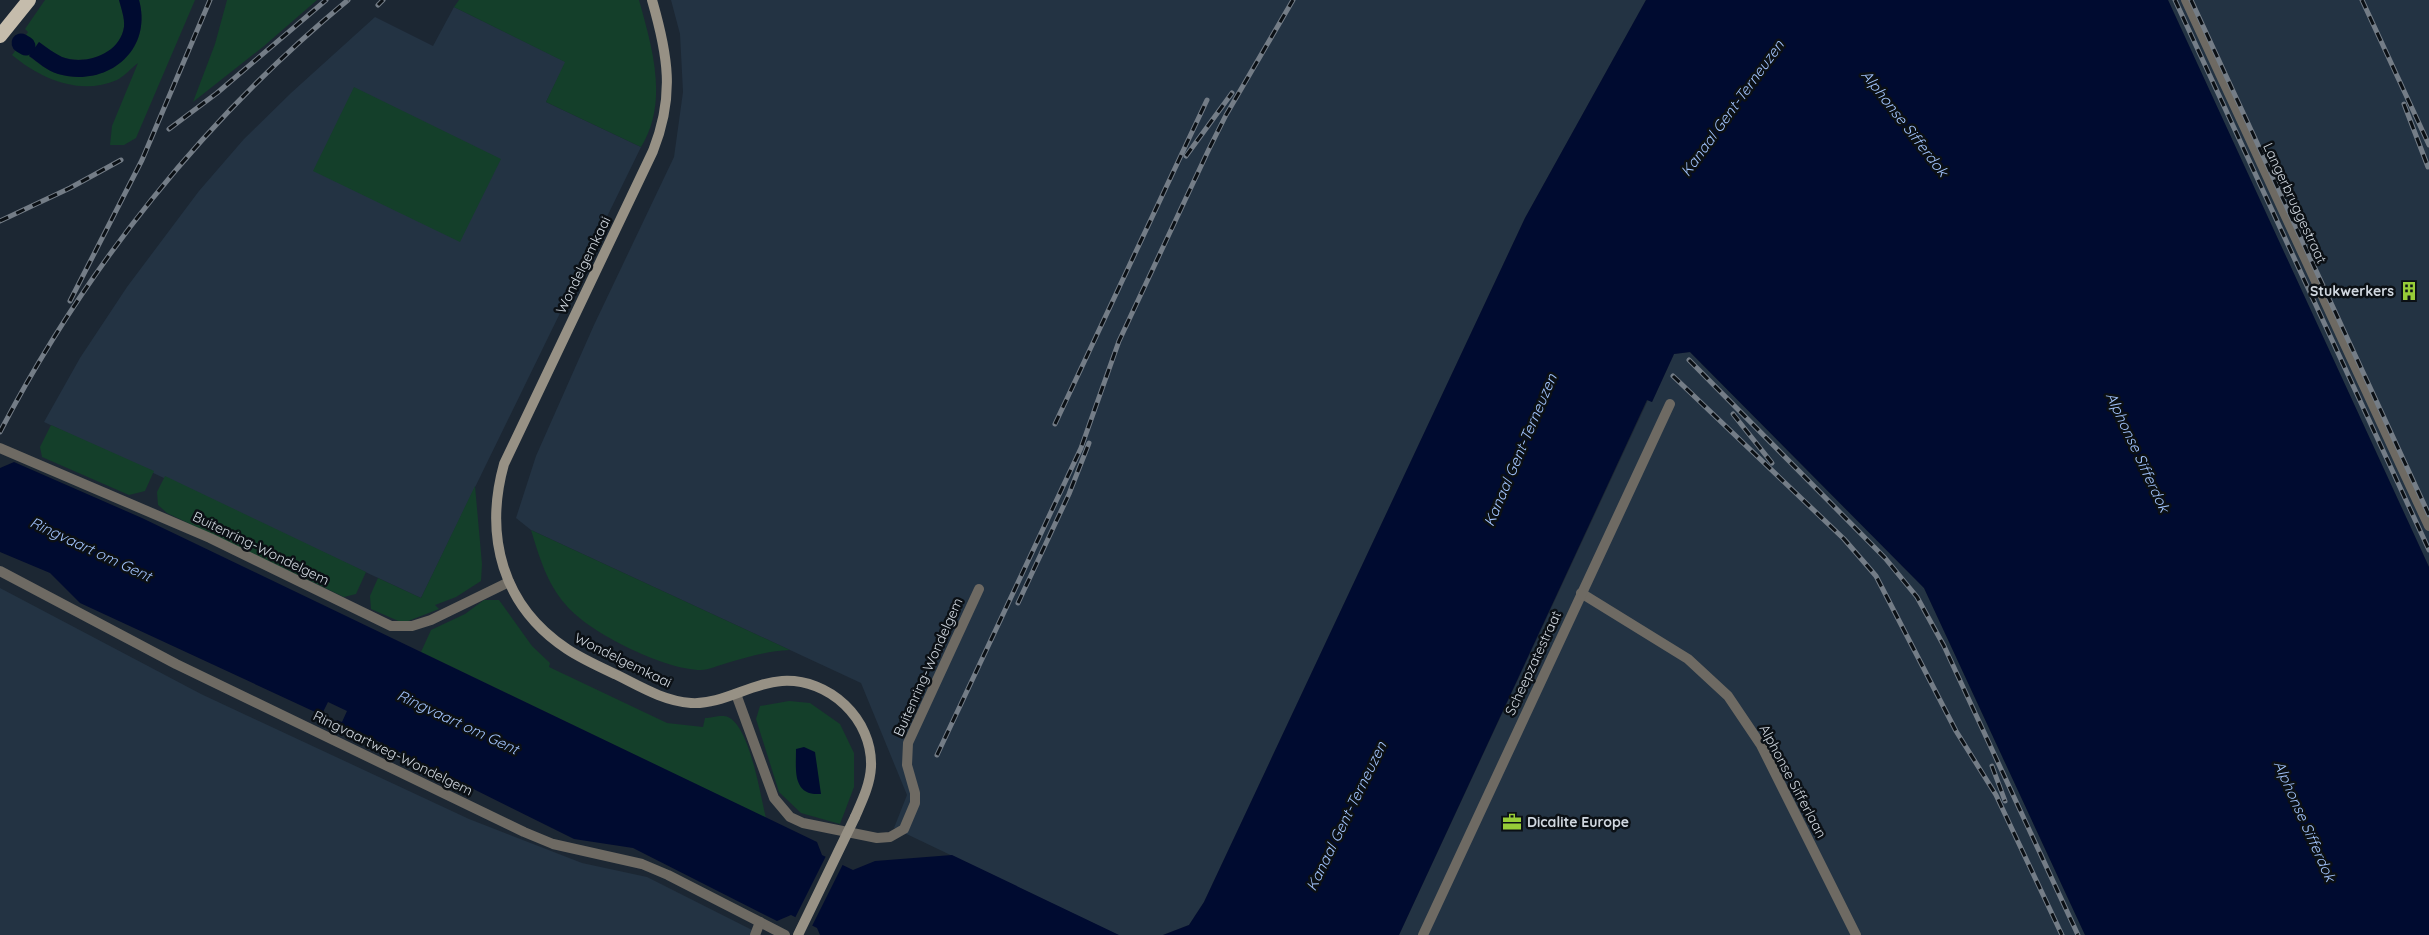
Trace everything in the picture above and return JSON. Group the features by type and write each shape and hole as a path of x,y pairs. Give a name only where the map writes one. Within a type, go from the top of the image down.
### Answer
{"highway":[{"path":"0,36 26,3"}],"main road":[{"name":"Wondelgemkaai","path":"652,0 660,28 668,72 668,89 664,117 653,151 504,464 495,502 495,523 501,562 517,597 540,627 582,658 660,696 677,701 708,702 772,682 795,681 822,688 844,704 864,731 871,758 867,788 798,935"}],"street":[{"name":"Langerbruggestraat","path":"2186,0 2429,526"},
{"name":"Scheepzatestraat","path":"1423,935 1670,404"},
{"name":"Buitenring-Wondelgem","path":"0,448 210,538 391,626 412,626 431,620 509,582"},
{"name":"Ringvaartweg-Wondelgem","path":"0,571 176,664 524,832 553,844 642,864 668,875 785,935"},
{"name":"Buitenring-Wondelgem","path":"736,694 769,786 781,808 790,817 803,823 877,838 890,837 904,829 915,803 907,752 912,732 978,589"},
{"name":"Alphonse Sifferlaan","path":"1581,593 1688,659 1728,696 1761,745 1856,935"},
{"path":"755,935 760,922"}],"shaded area":[{"path":"671,0 1646,0 1525,218 1204,902 1189,925 1163,935 1118,935 894,828 907,795 861,683 531,530 516,518 536,456 594,325 674,157 683,92 680,34"},
{"path":"2168,0 2429,0 2429,567 2194,57"},
{"path":"454,7 566,62 546,102 641,147 421,598 44,422 80,358 127,287 199,191 244,139 291,93 375,17 433,46"},
{"path":"1690,352 1924,588 2085,935 1399,935 1648,400 1652,402 1674,354"},
{"path":"0,588 201,694 469,819 582,863 647,877 762,935 0,935"}],"green space":[{"path":"45,0 119,0 124,27 116,45 109,51 91,58 71,59 56,54 39,42 29,56 55,73 77,77 94,75 109,70 122,61 132,49 139,35 142,18 139,0 195,0 136,138 124,145 110,145 112,126 138,63 117,80 103,85 89,86 75,85 48,78 23,64 12,55 18,47 23,50 28,44 23,40 28,32 25,29"},
{"path":"227,0 317,0 264,46 193,102 215,44"},
{"path":"459,0 639,0 653,55 656,93 654,112 649,130 641,147 546,102 565,62 454,7"},
{"path":"354,87 501,159 460,242 313,171"},
{"path":"51,425 154,471 145,491 129,495 42,457 40,447"},
{"path":"165,476 366,572 356,594 344,597 167,513 158,505 157,492"},
{"path":"475,486 482,564 481,581 456,597 435,605 439,609 403,623 371,609 370,596 378,578 421,598"},
{"path":"531,530 790,650 758,655 701,670 668,664 629,648 592,627 577,616 559,597 541,560"},
{"path":"484,600 499,600 532,646 550,663 549,667 667,723 703,727 705,718 726,716 736,723 753,762 766,818 421,652 431,630 465,614"},
{"path":"789,701 810,703 840,724 854,753 854,787 840,824 801,813 779,792 756,719 760,706"}],"water":[{"path":"119,0 139,0 142,18 139,35 132,50 122,61 109,70 93,76 76,77 58,74 46,69 29,56 39,42 62,57 71,59 91,59 109,51 121,36 124,27"},
{"path":"1646,0 2168,0 2429,567 2429,935 2085,935 1924,588 1690,352 1674,354 1652,402 1647,400 1399,935 1163,935 1189,925 1204,902 1525,218"},
{"name":"Ringvaart om Gent","path":"14,462 142,518 817,842 822,855 853,870 875,861 952,855 1119,935 820,935 817,928 791,915 777,921 633,848 574,839 369,737 80,603 50,573 0,552 0,468"},
{"path":"804,747 815,752 821,794 812,794 800,786 796,773 796,749"}],"pier":[{"path":"328,702 347,711 342,722 337,720 335,724 323,719 325,715 322,714"},
{"path":"827,854 844,862 811,928 794,920"}],"waterway":[{"path":"21,43 26,46"}],"railway":[{"path":"70,301 142,160 210,0"},
{"path":"169,129 217,93 326,0"},
{"path":"0,432 70,312 110,254 152,199 197,145 245,94 295,46 348,0"},
{"path":"378,5 383,0"},
{"path":"937,755 1081,448 1119,341 1209,149 1226,115 1293,0"},
{"path":"2175,0 2429,550"},
{"path":"2191,0 2429,515"},
{"path":"2362,0 2429,145"},
{"path":"1186,156 1232,93"},
{"path":"1055,424 1207,100"},
{"path":"2404,104 2428,167"},
{"path":"0,221 70,188 121,160"},
{"path":"1689,360 1885,558 1917,597 1944,646 2078,935"},
{"path":"1673,376 1844,539 1876,576 1956,731 1996,795 2062,935"},
{"path":"1733,414 1772,463"},
{"path":"1018,603 1069,494 1089,443"},
{"path":"1992,766 2005,801"}],"place":[{"name":"Stukwerkers","path":"2409,291"},
{"name":"Dicalite Europe","path":"1512,822"}],"water label":[{"name":"Kanaal Gent-Terneuzen","path":"1732,108"},
{"name":"Alphonse Sifferdok","path":"1905,123"},
{"name":"Kanaal Gent-Terneuzen","path":"1520,450"},
{"name":"Alphonse Sifferdok","path":"2138,452"},
{"name":"Kanaal Gent-Terneuzen","path":"1346,816"},
{"name":"Alphonse Sifferdok","path":"2305,821"}]}
